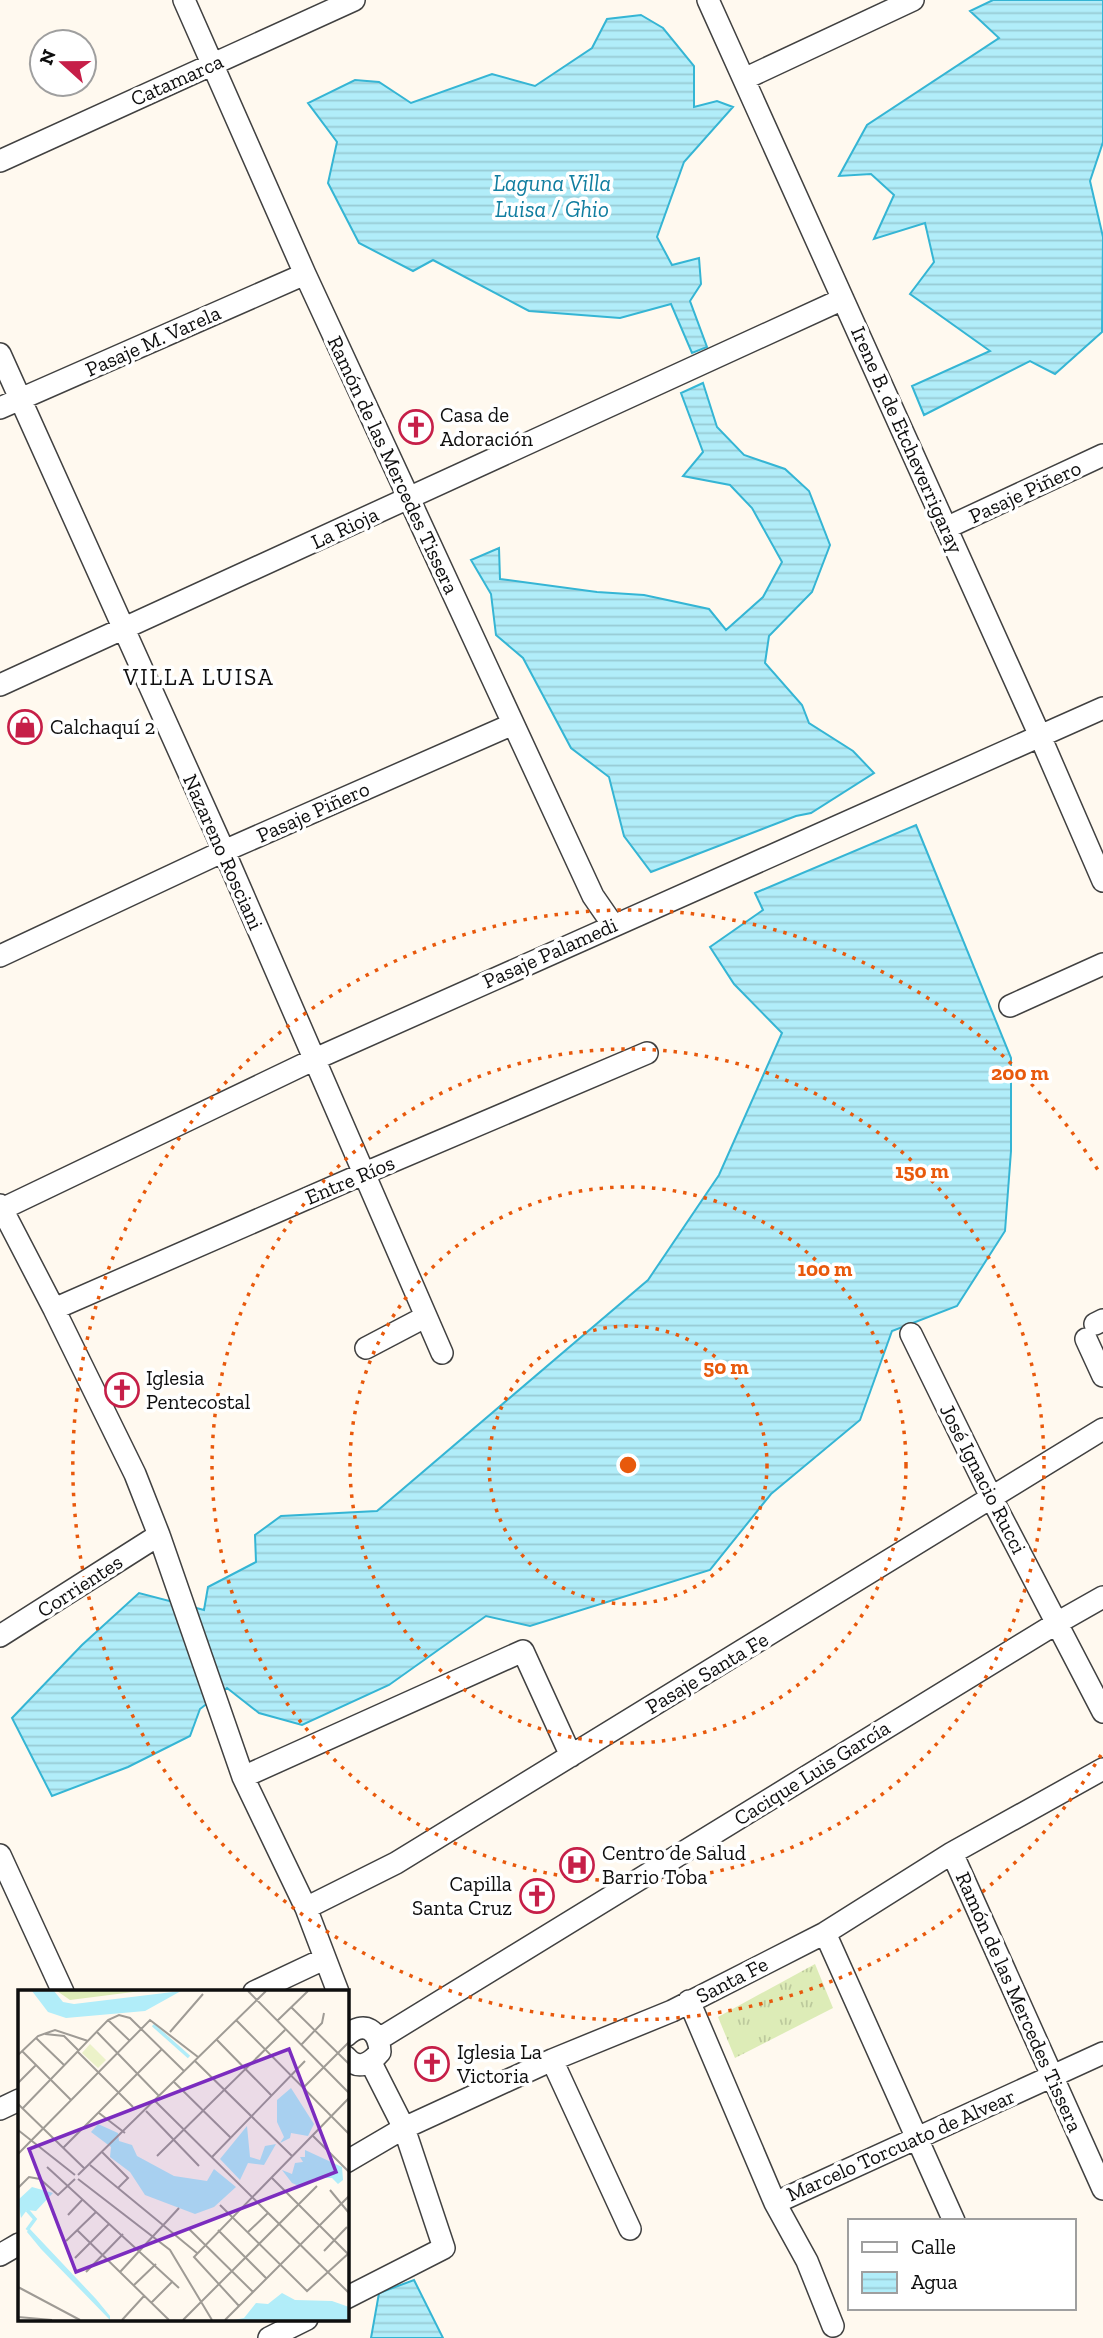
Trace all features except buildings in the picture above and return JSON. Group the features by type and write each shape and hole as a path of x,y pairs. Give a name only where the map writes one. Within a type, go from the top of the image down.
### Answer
{"street":[{"name":"Ramón de las Mercedes Tissera","path":"184,0 408,498 593,896 613,925"},
{"name":"Irene B. de Etcheverrigaray","path":"708,0 1103,881"},
{"path":"744,79 913,0"},
{"name":"Catamarca","path":"0,161 347,1"},
{"name":"Pasaje M. Varela","path":"0,408 305,274"},
{"name":"La Rioja","path":"0,685 843,299"},
{"name":"Nazareno Rosciani","path":"0,354 224,852 442,1353"},
{"name":"Pasaje Piñero","path":"946,528 1103,456"},
{"name":"Pasaje Palamedi","path":"1,1207 315,1059 1103,708"},
{"name":"Pasaje Piñero","path":"0,956 224,852 513,724"},
{"path":"1010,1006 1103,964"},
{"name":"Entre Ríos","path":"54,1309 647,1054"},
{"path":"1,1207 135,1475 159,1535 243,1777 306,1908 337,1990"},
{"path":"366,1348 425,1317"},
{"path":"1095,1328 1103,1376"},
{"name":"José Ignacio Rucci","path":"911,1334 1056,1622"},
{"name":"Pasaje Santa Fe","path":"306,1908 396,1863 1103,1429"},
{"name":"Corrientes","path":"0,1636 159,1535"},
{"name":"Cacique Luis García","path":"379,2039 1056,1622 1103,1597"},
{"path":"1056,1622 1103,1712"},
{"path":"243,1777 523,1651 570,1756"},
{"name":"Santa Fe","path":"348,2161 404,2128 552,2060 673,2011 825,1933 952,1853 1103,1769"},
{"name":"Ramón de las Mercedes Tissera","path":"952,1853 1103,2189"},
{"path":"0,1855 62,1990"},
{"path":"825,1933 953,2219"},
{"path":"258,1990 324,1959"},
{"path":"689,2001 775,2203 807,2261 833,2326"},
{"path":"348,2059 361,2066 371,2063 380,2052 379,2039 373,2031 349,2026"},
{"name":"Marcelo Torcuato de Alvear","path":"775,2203 1103,2053"},
{"path":"552,2060 630,2229"},
{"path":"348,2297 444,2248 404,2128 371,2063"},
{"path":"0,2109 18,2101"},
{"path":"0,2255 18,2245"},
{"path":"270,2338 305,2320"}],"green space":[{"path":"815,1964 833,2008 735,2058 718,2017"}],"water":[{"path":"993,0 1103,0 1103,142 1090,181 1103,237 1102,332 1055,374 1030,361 924,415 912,386 990,351 910,294 934,262 925,223 874,239 894,195 871,174 839,176 867,125 999,38 970,11"},
{"name":"Laguna Villa Luisa / Ghio","path":"641,15 663,28 694,66 694,107 717,101 733,107 684,162 657,237 672,265 699,258 701,284 690,301 707,347 692,353 671,304 620,318 529,311 433,260 413,271 359,243 328,183 337,142 308,103 355,80 379,82 411,103 492,74 535,86 592,48 607,19"},
{"path":"703,383 717,427 744,455 785,469 809,491 830,545 812,592 769,636 765,663 802,705 809,723 853,751 874,773 811,813 796,816 651,872 624,836 609,777 571,748 523,658 496,635 491,594 471,560 499,548 500,579 597,592 644,595 709,609 726,630 763,597 782,562 752,508 730,485 683,476 703,452 681,393"},
{"path":"916,825 1011,1058 1011,1151 1005,1231 957,1306 892,1331 860,1420 771,1494 710,1570 530,1626 486,1616 389,1685 302,1725 259,1713 227,1688 200,1709 190,1736 128,1767 52,1796 12,1718 82,1645 139,1593 204,1610 208,1587 256,1562 255,1535 281,1516 377,1511 648,1280 719,1175 782,1033 734,984 710,947 763,910 755,893"},
{"path":"414,2280 443,2338 371,2338 379,2293"}],"place":[{"name":"Casa de Adoración","path":"416,427"},
{"name":"Calchaquí 2","path":"25,727"},
{"name":"Iglesia Pentecostal","path":"122,1390"},
{"name":"Centro de Salud Barrio Toba","path":"577,1865"},
{"name":"Capilla Santa Cruz","path":"537,1896"},
{"name":"Iglesia La Victoria","path":"432,2064"}],"district":[{"name":"VILLA LUISA","path":"199,677"}]}
